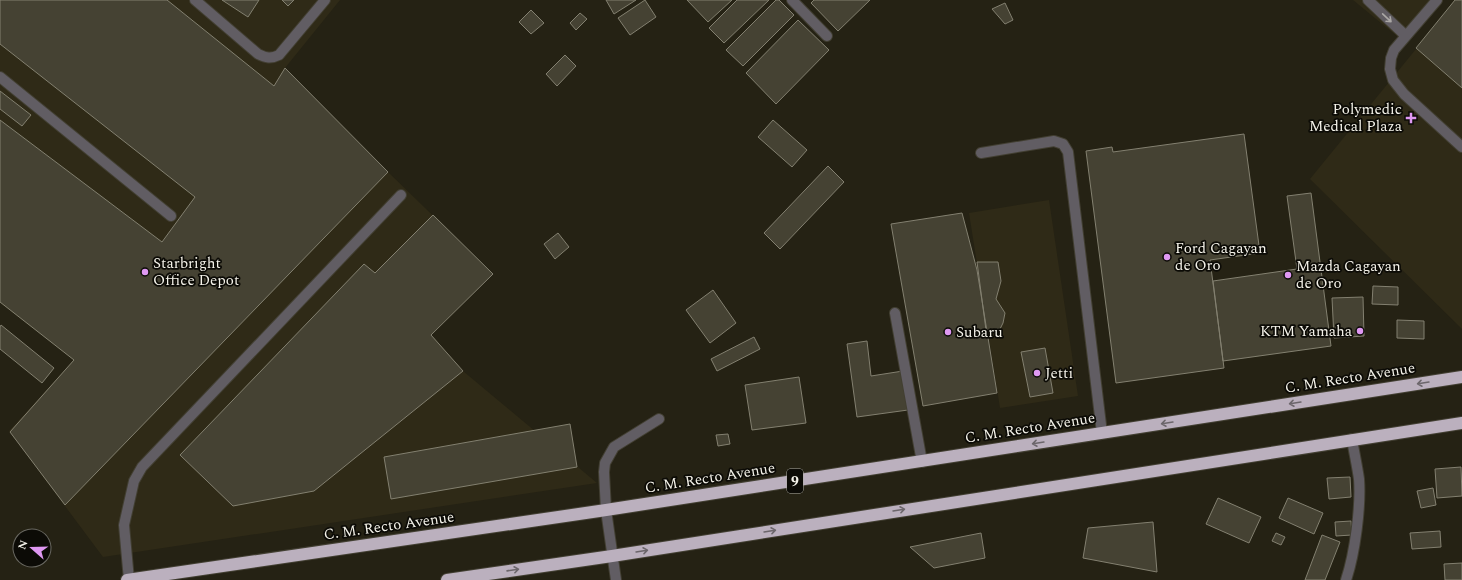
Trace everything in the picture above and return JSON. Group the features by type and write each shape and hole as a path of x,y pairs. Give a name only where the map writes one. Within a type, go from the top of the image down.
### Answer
{"highway":[{"name":"C. M. Recto Avenue","path":"128,580 922,462 1462,377"},
{"path":"447,580 612,556 1462,423"}],"street":[{"path":"195,0 258,54 266,58 273,58 280,55 325,0"},
{"path":"792,0 827,36"},
{"path":"1368,0 1406,36"},
{"path":"1437,0 1394,50 1391,58 1390,69 1393,80 1404,94 1462,146"},
{"path":"0,77 171,216"},
{"path":"981,153 1054,141 1063,144 1068,152 1102,433"},
{"path":"128,580 124,526 134,481 142,467 401,195"},
{"path":"895,313 922,462"},
{"path":"616,580 606,510 604,472 605,462 614,447 659,419"},
{"path":"1346,580 1351,567 1358,520 1359,480 1352,439"}],"shaded area":[{"path":"0,0 340,0 285,68 388,172 493,274 431,335 463,371 597,483 103,557 9,431 74,360 0,303"},
{"path":"1353,0 1436,0 1403,41"},
{"name":"Polymedic Medical Plaza","path":"1456,0 1462,0 1462,329 1310,179"},
{"path":"1049,200 1078,396 1000,408 969,213"}],"building":[{"name":"Starbright Office Depot","path":"0,0 167,0 274,86 285,68 388,172 65,505 10,432 74,360 0,302 0,120 162,242 195,197 0,44"},
{"path":"222,0 259,0 248,17"},
{"path":"282,0 294,0 288,6"},
{"path":"606,0 636,0 614,14"},
{"path":"645,0 656,17 630,35 618,18"},
{"path":"687,0 732,0 708,22"},
{"path":"737,0 769,0 724,43 709,28"},
{"path":"776,0 779,0 794,15 743,66 726,50"},
{"path":"814,0 870,0 838,31 811,3"},
{"path":"1455,0 1462,0 1462,88 1416,48"},
{"path":"1005,3 1013,20 1005,24 992,9"},
{"path":"531,10 544,23 531,34 519,22"},
{"path":"580,13 587,19 576,30 570,23"},
{"path":"798,20 829,50 776,104 746,73"},
{"path":"565,55 576,66 557,86 546,74"},
{"path":"0,91 31,115 22,126 0,109"},
{"path":"773,120 807,150 792,167 758,137"},
{"name":"Ford Cagayan de Oro","path":"1244,134 1260,253 1210,260 1224,368 1116,383 1086,151 1112,147 1113,152"},
{"path":"828,166 844,182 780,249 764,233"},
{"name":"Mazda Cagayan de Oro","path":"1311,193 1331,346 1223,361 1213,281 1297,269 1287,196"},
{"name":"Subaru","path":"962,213 977,270 997,393 923,406 891,224"},
{"path":"433,215 493,274 431,335 463,371 314,491 233,506 180,455 364,264 375,273"},
{"path":"558,233 569,247 555,259 544,244"},
{"path":"977,262 998,262 1001,281 996,299 1005,313 1000,329 986,330"},
{"path":"1373,286 1398,287 1398,305 1372,304"},
{"path":"713,290 736,323 710,343 686,310"},
{"path":"1363,297 1364,336 1334,338 1332,298"},
{"path":"1397,320 1424,321 1424,339 1397,338"},
{"path":"1,325 54,368 42,383 0,349"},
{"path":"754,337 760,349 717,371 711,359"},
{"path":"867,341 871,376 903,371 908,410 857,417 847,344"},
{"name":"Jetti","path":"1045,348 1053,393 1030,397 1021,352"},
{"path":"799,377 806,423 752,430 745,385"},
{"path":"570,424 577,467 391,499 384,457"},
{"path":"728,434 730,444 718,446 716,435"},
{"path":"1461,467 1462,496 1437,498 1435,469"},
{"path":"1350,477 1351,497 1329,499 1327,478"},
{"path":"1433,488 1436,505 1421,508 1417,491"},
{"path":"1218,498 1261,517 1249,543 1206,524"},
{"path":"1288,498 1323,513 1314,534 1279,518"},
{"path":"1351,521 1352,535 1336,536 1335,522"},
{"path":"1153,522 1157,572 1083,558 1088,528"},
{"path":"1440,531 1441,547 1412,549 1410,533"},
{"path":"981,533 985,558 934,568 910,547"},
{"path":"1276,533 1285,537 1281,545 1272,541"},
{"path":"1322,535 1340,542 1325,580 1305,580"},
{"path":"1462,563 1462,580 1445,580 1444,564"}],"place":[{"name":"Polymedic Medical Plaza","path":"1411,118"},
{"name":"Ford Cagayan de Oro","path":"1167,257"},
{"name":"Starbright Office Depot","path":"145,272"},
{"name":"Mazda Cagayan de Oro","path":"1288,275"},
{"name":"KTM Yamaha","path":"1360,331"},
{"name":"Subaru","path":"948,332"},
{"name":"Jetti","path":"1037,373"}]}
